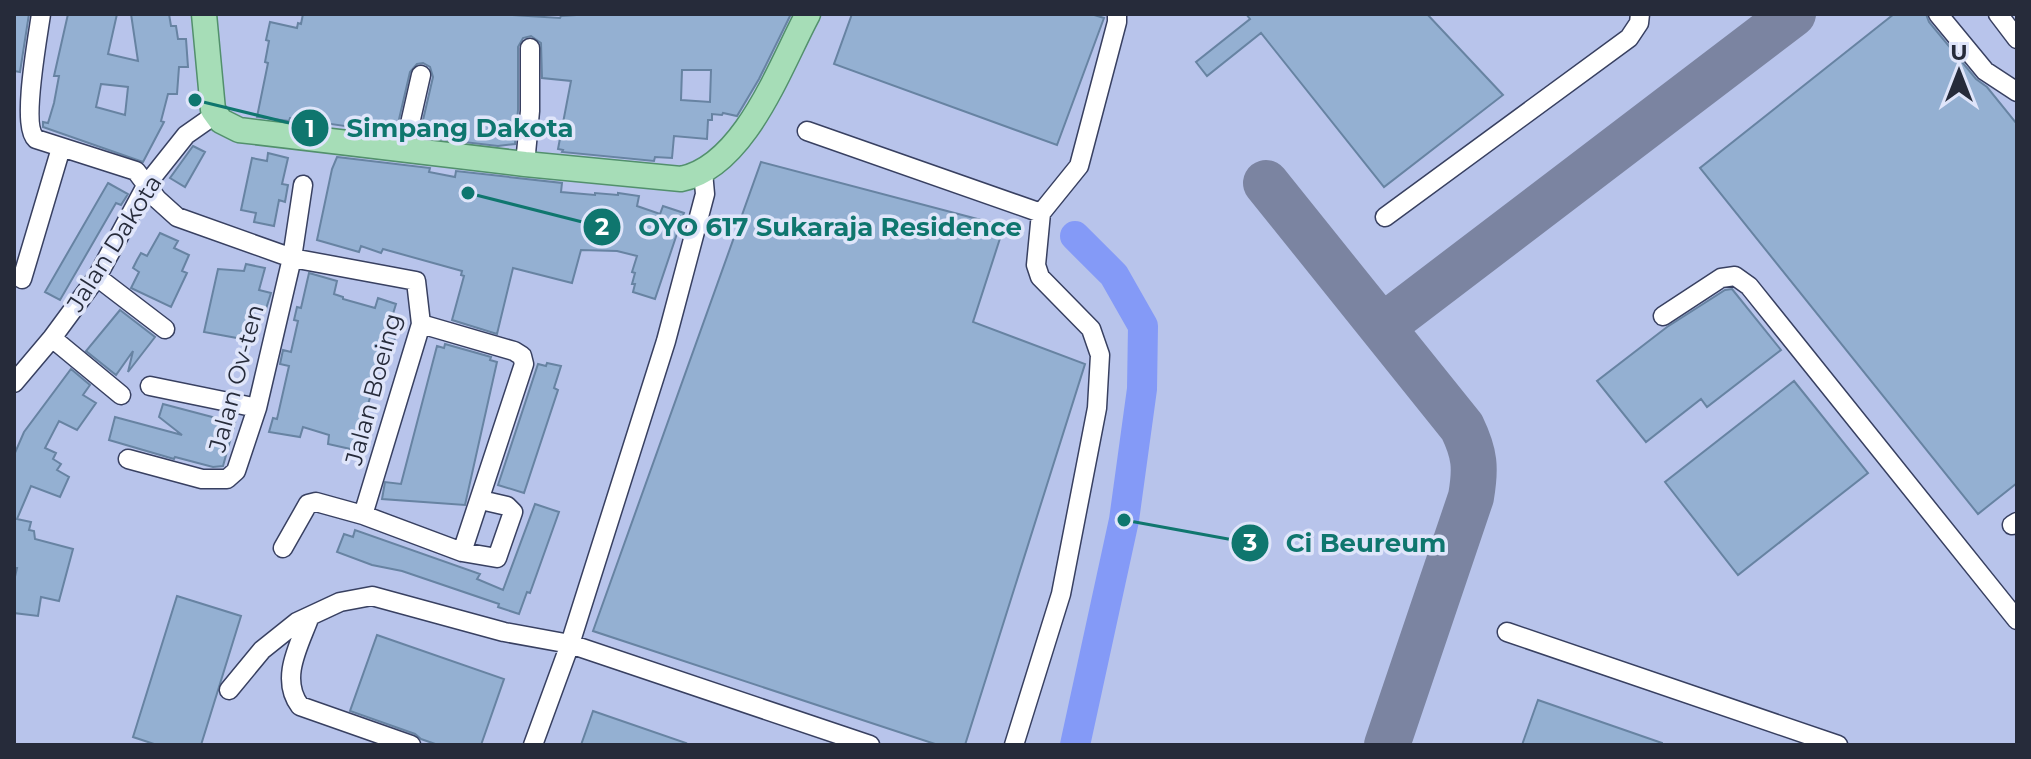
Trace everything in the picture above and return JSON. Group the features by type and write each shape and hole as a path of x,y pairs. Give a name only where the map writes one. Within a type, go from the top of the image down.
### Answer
{"main road":[{"path":"204,14 211,97 216,114 221,121 239,130 669,178 703,172 715,164 749,126 808,14"}],"street":[{"path":"23,75 41,14"},
{"path":"1014,745 1061,594 1097,408 1100,355 1091,329 1040,277 1036,265 1041,213 1079,166 1117,14"},
{"path":"1385,217 1629,38 1639,23 1640,14"},
{"path":"1938,14 1985,71 2016,94"},
{"path":"1998,14 2017,39"},
{"path":"525,164 530,111 530,48"},
{"name":"Jalan Boeing","path":"23,75 31,134 36,139 132,169 165,208 177,217 292,258 416,281 421,324 363,515"},
{"path":"404,150 421,75"},
{"name":"Jalan Dakota","path":"14,383 97,277 147,184 186,135 216,114"},
{"path":"807,131 1041,213"},
{"path":"22,279 61,148"},
{"path":"533,745 570,644 666,341 705,194 703,172"},
{"name":"Jalan Ov-ten","path":"128,459 202,479 227,479 236,471 257,408 292,258 303,185"},
{"path":"1663,316 1721,278 1735,276 1749,286 2017,620"},
{"path":"97,277 165,329"},
{"path":"421,324 514,351 522,356 524,364 462,552"},
{"path":"52,338 121,395"},
{"path":"150,386 257,408"},
{"path":"283,548 308,504 322,503 462,552 497,558 513,512 507,506 481,500"},
{"path":"229,690 262,650 297,622 340,602 372,596 504,632 570,644 870,745"},
{"path":"310,616 290,676 291,694 300,706 411,745"},
{"path":"1507,632 1838,745"}],"building":[{"path":"14,14 29,14 20,72 14,71"},
{"path":"68,14 117,14 108,54 138,61 131,14 169,14 171,26 176,26 178,39 186,39 188,67 179,67 177,94 168,94 161,121 164,122 143,162 43,127 43,122 48,123 54,103 59,76 54,76","holes":["101,84 128,87 125,115 96,107"]},
{"path":"303,14 494,14 560,18 592,14 791,14 737,116 712,114 712,120 708,120 707,139 674,136 672,158 655,157 654,161 562,152 558,149 571,81 542,78 541,43 531,36 523,38 518,47 515,144 498,146 438,139 439,136 420,133 433,77 430,67 423,63 417,64 410,72 397,128 373,126 372,130 290,118 289,121 257,117 268,63 265,62 269,41 266,40 270,22 297,28 298,23 301,24","holes":["682,70 711,70 710,102 681,100"]},
{"path":"852,14 1091,14 1104,18 1057,145 834,64"},
{"path":"1246,14 1427,14 1503,95 1384,187 1261,33 1207,76 1196,62 1250,19"},
{"path":"1894,14 1926,14 1929,22 1976,79 1987,87 2017,124 2017,483 1978,514 1700,168"},
{"path":"193,146 205,152 185,187 170,178"},
{"path":"268,153 288,158 282,184 288,185 285,202 279,200 274,226 254,222 256,213 241,210 252,158 267,161"},
{"path":"337,157 430,168 429,172 455,177 456,171 562,183 561,192 639,196 637,206 660,214 663,206 684,213 655,299 633,292 635,273 632,272 637,256 617,251 581,250 572,283 513,268 497,334 452,320 464,276 461,275 462,271 383,249 381,253 361,246 359,252 317,240"},
{"path":"761,162 1004,226 973,322 1085,364 965,745 938,745 593,631"},
{"path":"108,183 128,194 121,205 116,203 60,300 45,292"},
{"path":"160,233 178,241 174,248 189,255 182,271 187,273 171,307 131,288 139,272 133,268 137,260 141,253 147,256"},
{"path":"246,264 265,268 259,290 271,293 265,312 255,310 248,340 204,332 218,269 244,271"},
{"path":"309,273 337,281 334,294 343,299 375,308 378,298 396,304 389,327 398,329 392,347 385,345 355,450 328,444 329,435 303,427 300,437 269,432 273,418 277,419 289,366 280,364 283,350 291,352 298,321 294,320 297,307 301,308"},
{"path":"1732,289 1781,350 1707,407 1701,399 1646,442 1597,381 1667,327 1725,290"},
{"path":"120,310 155,337 128,372 133,351 116,375 86,351"},
{"path":"445,344 491,357 490,360 497,362 465,505 382,499 385,482 401,484 437,346 444,348"},
{"path":"547,363 561,366 554,388 558,390 524,493 498,485 538,364 546,366"},
{"path":"71,369 90,385 83,395 96,403 77,430 59,421 45,448 56,453 53,459 61,464 57,470 69,477 60,497 31,486 17,519 31,522 29,530 34,531 35,539 73,549 59,601 41,597 38,616 14,613 17,568 14,568 14,455 24,432"},
{"path":"1794,381 1868,473 1738,575 1665,482"},
{"path":"163,404 235,423 223,466 213,467 174,459 109,440 115,417 182,435 159,417"},
{"path":"535,504 559,512 530,593 527,592 519,614 498,607 499,604 337,552 344,534 353,537 355,530 480,574 477,579 503,590"},
{"path":"177,596 241,616 201,745 157,745 133,737"},
{"path":"377,635 504,679 481,745 438,745 350,711"},
{"path":"1538,700 1662,743 1662,745 1522,745"},
{"path":"593,711 686,743 581,745"}],"waterway":[{"path":"1075,236 1114,275 1143,326 1142,389 1124,520 1075,745"}],"taxiway":[{"path":"1382,327 1793,14"},
{"path":"1266,183 1462,427 1472,453 1471,497 1387,745"}],"place":[{"name":"Simpang Dakota","path":"195,100"},
{"name":"OYO 617 Sukaraja Residence","path":"468,193"},
{"name":"Ci Beureum","path":"1124,520"}]}
